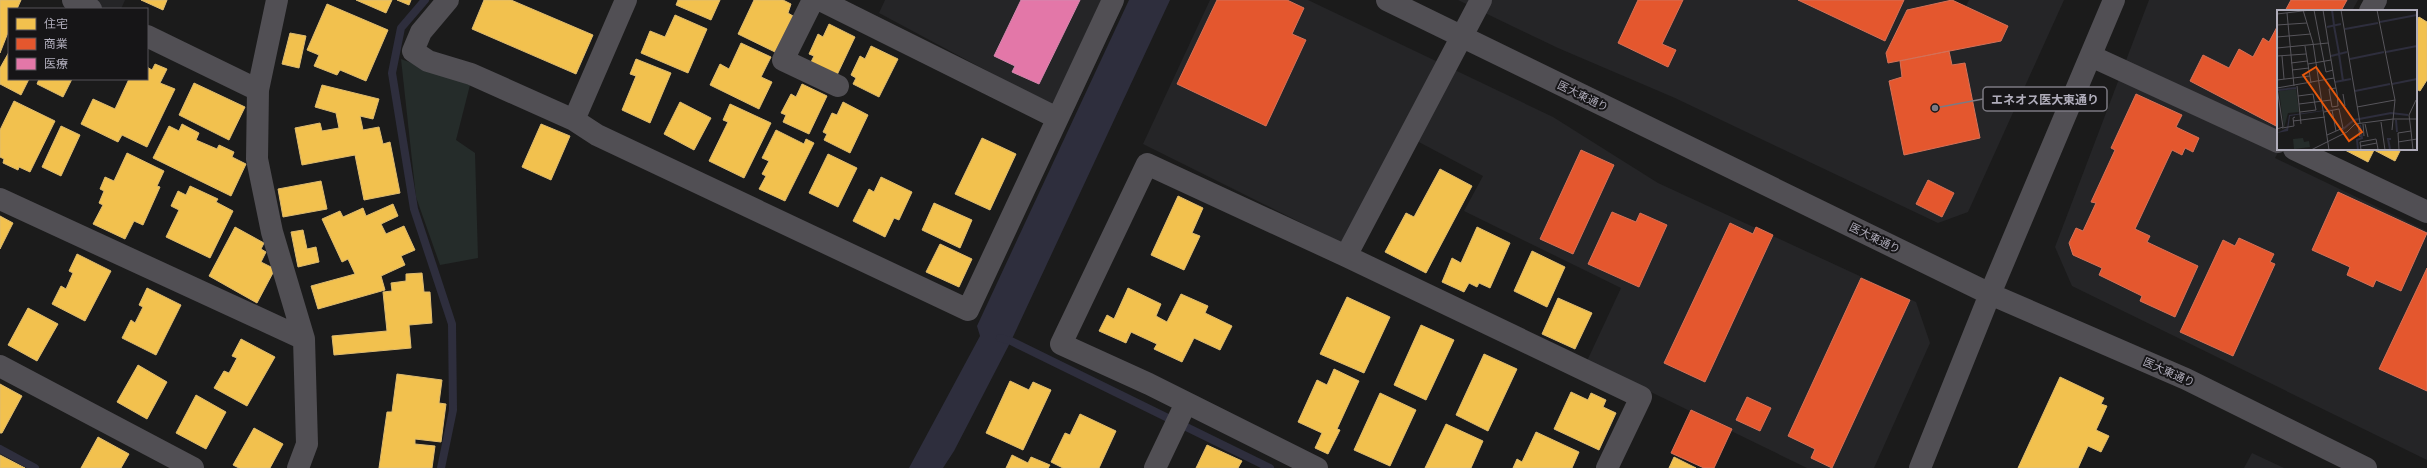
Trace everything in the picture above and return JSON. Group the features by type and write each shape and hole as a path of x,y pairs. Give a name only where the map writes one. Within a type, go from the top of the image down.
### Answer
{"street":[{"path":"73,0 89,8"},
{"path":"277,0 258,90 257,159 272,232 304,339 307,444 298,468"},
{"path":"448,0 421,32 413,51 428,61 471,74 574,120 597,135 968,310 1113,0"},
{"path":"574,120 626,0"},
{"path":"813,0 783,60 838,86"},
{"path":"820,0 1057,118"},
{"name":"医大東通り","path":"1387,0 1990,294 2186,379 2366,468"},
{"path":"1346,256 1481,0"},
{"path":"1920,468 1990,294 2114,0"},
{"path":"2371,10 2376,0"},
{"path":"148,36 258,90"},
{"path":"2091,56 2277,141"},
{"path":"2296,150 2427,212"},
{"path":"1317,468 1184,407 1061,344 1148,164 1346,256 1641,397 1608,468"},
{"path":"0,199 304,339"},
{"path":"0,366 193,468"},
{"path":"1155,468 1184,407"}],"shaded area":[{"path":"63,0 125,0 121,8 79,8"},
{"path":"885,0 1125,0 1071,116 879,13"},
{"path":"1210,0 1308,0 1553,117 1658,183 1916,302 1930,343 1874,468 1807,468 1587,361 1621,288 1464,211 1483,176 1400,132 1342,243 1143,144"},
{"path":"1458,0 1953,0 1966,6 1969,0 2064,0 1968,212 1938,223 1675,98 1558,48"},
{"path":"2149,0 2358,0 2353,10 2277,10 2277,150 2279,150 2275,158 2427,231 2427,460 2072,286 2055,247"},
{"path":"401,59 470,85 456,140 475,153 478,258 440,265 416,197"},
{"path":"2252,453 2284,468 2244,468"}],"water":[{"path":"1129,0 1170,0 1011,341 954,451 943,468 909,468 980,336 977,326"}],"building: 住宅":[{"path":"0,0 21,0 17,8 8,8 8,33 0,53"},
{"path":"141,0 167,0 163,10"},
{"path":"356,0 392,0 386,13"},
{"path":"397,0 411,0 409,5"},
{"path":"484,0 511,0 593,35 576,74 472,29"},
{"path":"678,0 720,0 711,20 676,5"},
{"path":"754,0 783,0 791,4 788,13 793,16 775,52 738,34"},
{"path":"327,4 388,30 366,81 340,70 337,75 314,66 319,55 307,50"},
{"path":"675,15 707,29 688,73 641,53 650,31 665,37"},
{"path":"2419,17 2427,22 2427,80 2420,91 2417,90 2417,20"},
{"path":"829,24 855,37 837,75 811,62 814,56 809,54 818,34 823,37"},
{"path":"290,33 306,36 299,68 282,64"},
{"path":"741,43 771,57 761,77 772,82 759,109 710,85 720,64 729,69"},
{"path":"871,46 898,59 879,97 853,84 856,78 851,75 860,56 865,59"},
{"path":"8,54 8,80 28,80 21,95 0,84 0,68"},
{"path":"636,59 671,73 650,123 622,110 636,76 630,74"},
{"path":"155,64 167,69 160,83 175,89 147,147 122,135 118,142 81,124 93,99 115,109 129,80 148,80 148,68 152,70"},
{"path":"39,80 72,80 63,97 37,84"},
{"path":"194,83 245,107 229,140 179,115"},
{"path":"802,84 827,96 809,134 783,122 786,115 781,113 791,94 796,97"},
{"path":"322,85 379,99 373,119 360,116 363,130 379,127 383,144 390,142 400,193 364,200 355,155 302,165 295,128 320,123 322,131 339,128 336,113 315,107"},
{"path":"14,101 55,121 30,172 19,167 18,170 3,163 4,159 0,157 0,130"},
{"path":"680,102 711,118 694,150 664,134"},
{"path":"843,102 868,115 850,153 824,140 827,134 823,132 832,113 837,115"},
{"path":"730,104 771,123 744,178 709,161 728,122 723,120"},
{"path":"182,124 199,133 196,140 217,149 219,145 234,152 232,157 246,164 231,196 153,158 169,126 179,131"},
{"path":"541,124 570,136 551,180 522,167"},
{"path":"61,126 80,135 61,176 42,167"},
{"path":"776,130 804,144 806,139 814,143 785,201 759,189 766,176 762,174 769,161 762,158"},
{"path":"982,138 1016,154 990,210 955,194"},
{"path":"2345,150 2374,150 2368,162"},
{"path":"2374,150 2400,150 2395,161"},
{"path":"127,153 164,171 157,186 160,187 143,225 134,221 125,239 93,224 103,205 99,203 104,191 100,189 105,177 114,181"},
{"path":"828,154 857,168 838,207 809,193"},
{"path":"1440,169 1472,186 1426,273 1385,252 1406,213 1414,217"},
{"path":"881,177 912,192 899,220 894,218 885,237 853,221 869,189 874,192"},
{"path":"321,181 327,209 283,217 278,189"},
{"path":"190,186 218,199 216,202 233,211 210,258 166,237 179,210 171,206 178,191 186,195"},
{"path":"1178,196 1203,208 1192,233 1200,236 1184,270 1151,255"},
{"path":"934,203 972,220 960,248 922,230"},
{"path":"393,204 398,216 381,224 386,234 404,226 415,250 401,256 405,265 381,276 385,290 318,309 311,286 355,274 348,259 342,262 322,219 340,211 343,217 363,208 366,216"},
{"path":"0,216 13,223 0,249"},
{"path":"235,227 264,243 261,249 266,252 261,262 275,269 257,303 209,276"},
{"path":"1477,227 1510,243 1490,288 1479,283 1477,287 1469,283 1464,292 1442,282 1452,258 1461,263"},
{"path":"303,230 307,249 316,247 319,262 298,267 291,232"},
{"path":"940,244 972,259 959,287 926,272"},
{"path":"1532,251 1565,267 1547,307 1514,291"},
{"path":"77,254 111,271 85,321 52,304 61,286 66,289 73,273 69,271"},
{"path":"422,273 424,292 430,292 432,323 409,325 411,348 334,355 332,336 387,331 383,292 392,291 391,283 406,281 406,274"},
{"path":"147,288 181,305 156,355 122,338 131,320 135,323 143,307 139,305"},
{"path":"1128,288 1161,304 1156,316 1167,322 1181,294 1208,306 1205,313 1232,326 1220,350 1194,338 1182,362 1154,349 1157,344 1131,332 1126,343 1099,331 1107,315 1114,319"},
{"path":"1347,297 1390,317 1364,373 1320,354"},
{"path":"1558,298 1592,313 1575,349 1542,334"},
{"path":"28,308 58,324 37,361 8,345"},
{"path":"1421,325 1454,340 1426,400 1394,385"},
{"path":"241,339 275,357 247,406 214,388 224,371 229,373 237,358 232,356"},
{"path":"1484,354 1517,369 1488,431 1456,415"},
{"path":"138,365 167,382 147,419 117,402"},
{"path":"1334,369 1359,381 1337,429 1340,430 1328,454 1315,448 1322,433 1298,422 1317,380 1327,385"},
{"path":"397,374 442,380 439,403 446,404 441,442 415,439 415,444 435,446 432,468 379,468 387,412 392,412"},
{"path":"2060,377 2104,398 2101,404 2107,406 2096,430 2109,436 2101,452 2088,446 2078,468 2018,468"},
{"path":"1010,381 1029,390 1033,382 1051,390 1023,450 986,433"},
{"path":"0,384 22,396 2,433 0,433"},
{"path":"1571,392 1588,400 1591,393 1606,400 1603,407 1616,413 1599,450 1554,429"},
{"path":"1380,393 1416,410 1390,466 1354,450"},
{"path":"196,395 226,412 206,449 176,433"},
{"path":"1080,414 1116,431 1099,468 1063,468 1051,462 1065,433 1070,435"},
{"path":"1446,424 1483,441 1471,468 1425,468"},
{"path":"254,428 283,444 270,468 239,468 233,465"},
{"path":"1536,432 1579,452 1572,468 1513,468 1517,459 1522,462"},
{"path":"98,437 129,454 121,468 81,468"},
{"path":"1207,445 1242,461 1238,468 1196,468"},
{"path":"0,455 25,468 0,468"},
{"path":"1012,455 1028,463 1031,457 1050,465 1048,468 1006,468"},
{"path":"1674,457 1696,468 1669,468"}],"building: 商業":[{"path":"1217,0 1287,0 1304,8 1292,34 1306,40 1266,126 1177,84"},
{"path":"1638,0 1683,0 1662,44 1676,50 1668,67 1618,43"},
{"path":"1798,0 1904,0 1885,41"},
{"path":"1952,0 2008,26 2001,41 1888,63 1886,53 1907,10"},
{"path":"2291,0 2347,0 2342,10 2286,10"},
{"path":"2277,27 2277,126 2190,81 2203,55 2229,68 2239,49 2253,57 2263,38 2269,42"},
{"path":"1949,51 1952,65 1965,63 1980,138 1904,155 1889,81 1902,77 1900,61"},
{"path":"2136,94 2182,115 2176,127 2199,138 2193,152 2185,148 2182,155 2172,150 2135,229 2150,236 2147,242 2198,266 2175,317 2140,301 2142,296 2099,275 2102,268 2073,255 2069,243 2076,228 2083,231 2096,203 2091,202 2115,150 2111,148"},
{"path":"1581,150 1614,165 1573,254 1540,239"},
{"path":"1928,180 1954,193 1942,217 1916,204"},
{"path":"2338,192 2427,233 2401,291 2376,280 2373,287 2347,275 2350,267 2312,250"},
{"path":"1612,212 1636,222 1640,213 1667,225 1639,287 1588,264"},
{"path":"1730,223 1753,234 1756,227 1773,235 1705,382 1664,363"},
{"path":"2239,238 2274,254 2270,262 2275,264 2233,356 2180,332 2223,240 2235,246"},
{"path":"2427,268 2427,391 2379,369"},
{"path":"1861,278 1910,300 1832,468 1811,458 1815,449 1788,436"},
{"path":"1747,397 1771,408 1760,431 1736,420"},
{"path":"1691,410 1732,429 1714,468 1704,468 1671,453"}],"building: 医療":[{"path":"1021,0 1080,0 1039,84 1012,72 1015,66 994,56"}],"waterway":[{"path":"425,0 401,28 392,73 414,209 452,324 453,410 441,468"},
{"path":"1000,338 1011,341 1270,468"},
{"path":"0,449 35,468"}],"place":[{"name":"エネオス医大東通り","path":"1935,108"}]}
